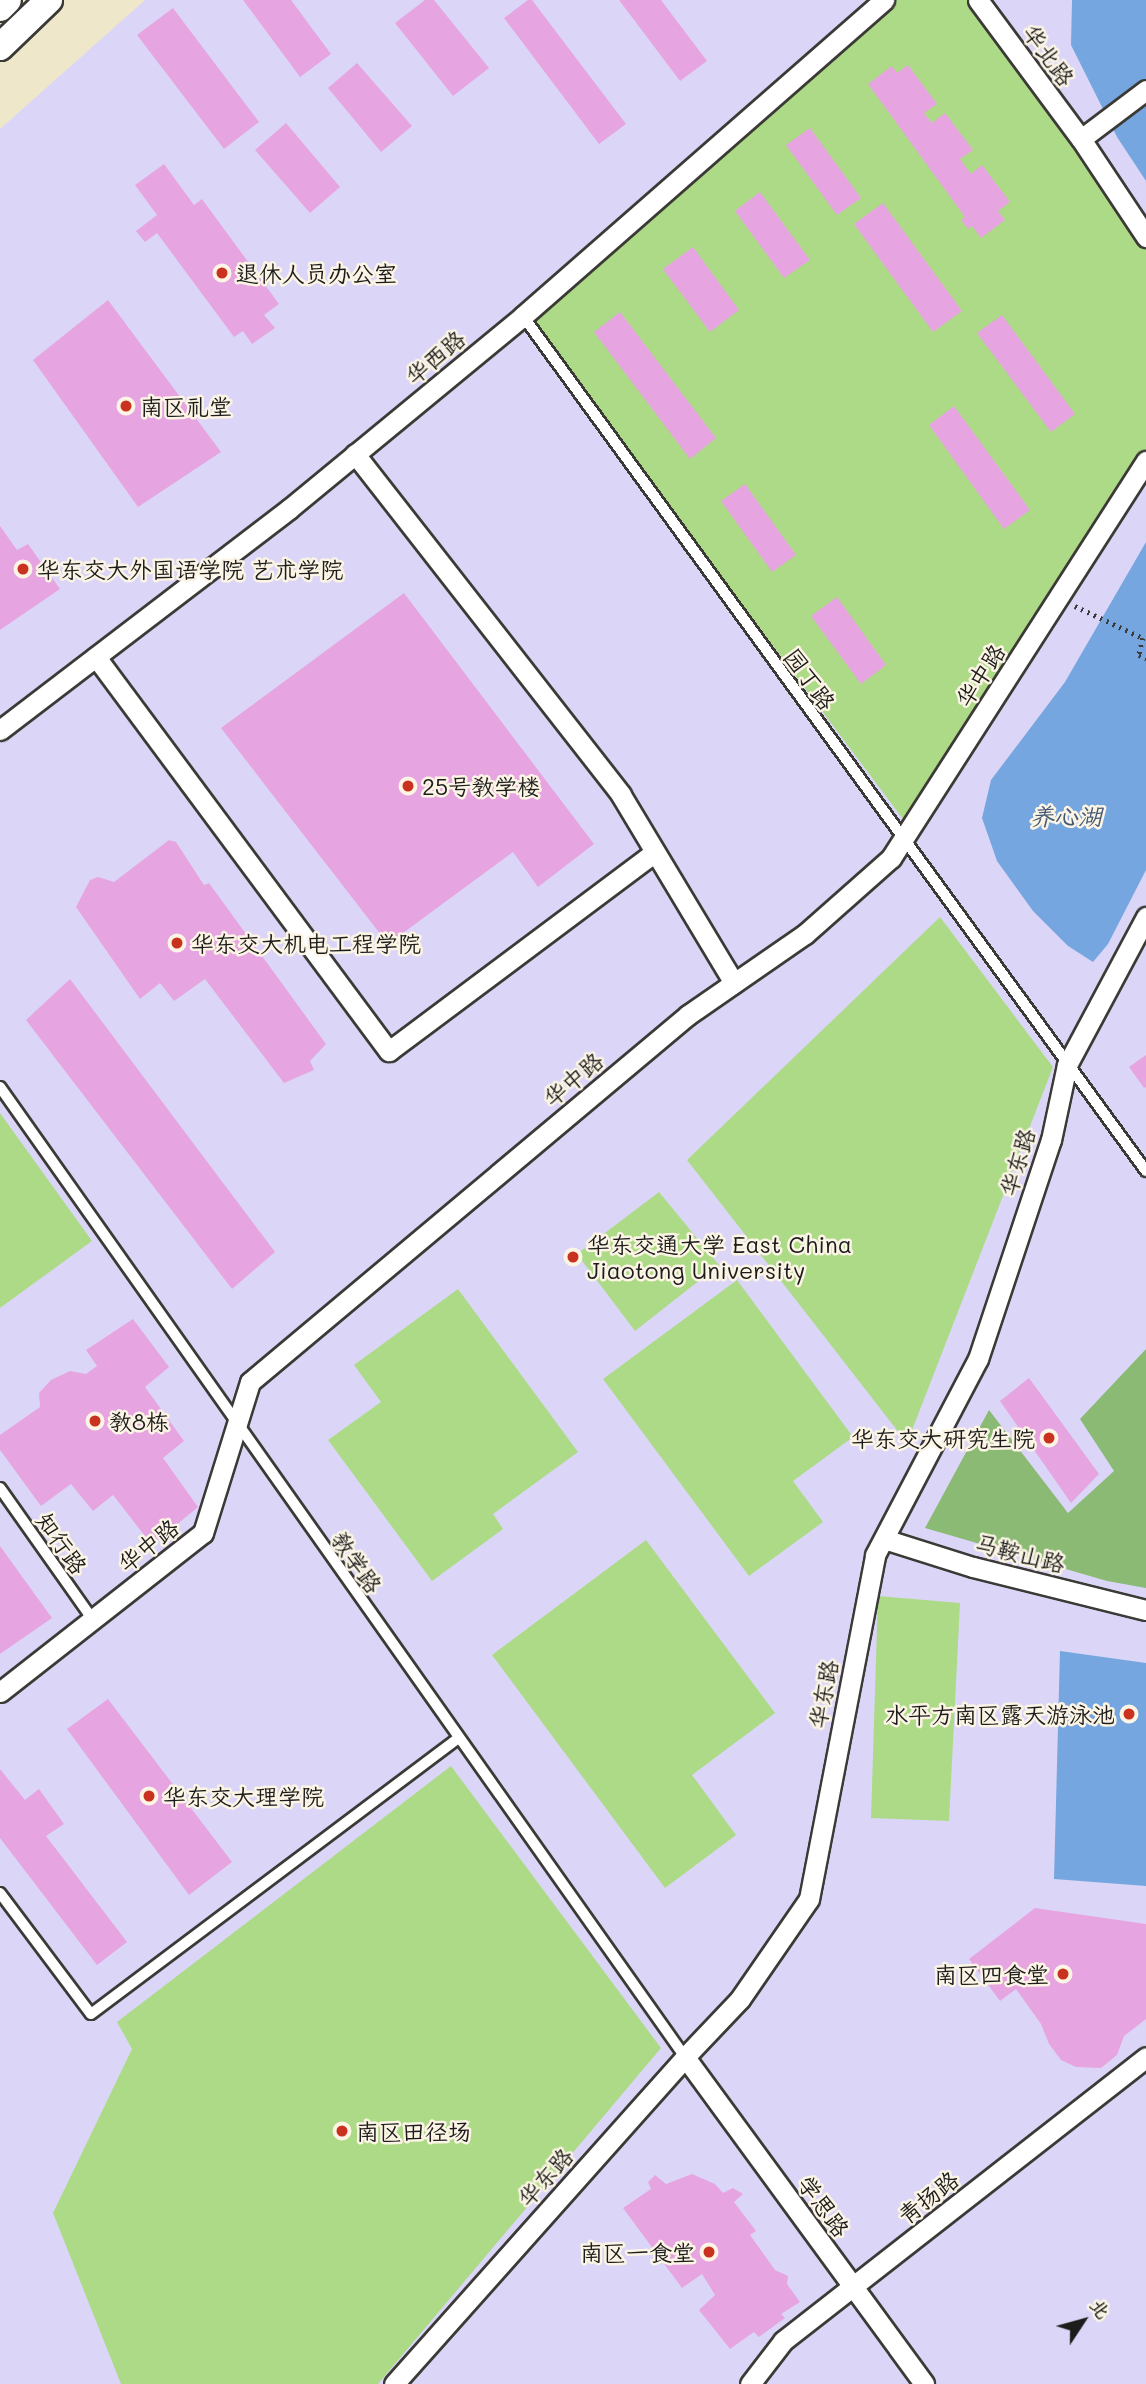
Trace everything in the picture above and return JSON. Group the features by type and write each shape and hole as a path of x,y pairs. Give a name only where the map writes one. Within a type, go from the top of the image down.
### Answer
{"street":[{"path":"0,8 8,0"},
{"path":"0,47 49,0"},
{"name":"华西路","path":"0,730 289,509 523,316 884,0"},
{"name":"华北路","path":"978,0 1081,139"},
{"path":"1146,90 1081,139 1146,237"},
{"path":"355,454 621,795 734,983"},
{"name":"华中路","path":"0,1692 203,1533 250,1382 688,1015 805,934 891,859 1146,461"},
{"path":"96,657 389,1051 655,852"},
{"name":"华东路","path":"394,2384 685,2057 740,2000 809,1899 875,1555 978,1359 1051,1140 1067,1065 1146,917"},
{"name":"马鞍山路","path":"884,1539 972,1567 1146,1610"},
{"name":"学思路","path":"685,2057 924,2384"},
{"name":"青扬路","path":"750,2384 783,2341 1146,2057"}],"lane":[{"name":"园丁路","path":"523,316 1146,1171"},
{"name":"教学路","path":"0,1087 236,1425 685,2057"},
{"name":"知行路","path":"0,1488 93,1620"},
{"path":"0,1893 91,2014 459,1738"}],"path":[{"path":"1098,618 1143,638 1139,655 1146,658"}],"shaded area":[{"name":"华东交通大学 East China Jiaotong University","path":"145,0 1146,0 1146,2384 0,2384 0,129"}],"green space":[{"path":"892,0 970,0 1077,143 1146,247 1146,449 903,819 526,316"},
{"path":"940,917 1053,1067 907,1443 687,1160"},
{"path":"0,1113 92,1241 0,1308"},
{"path":"659,1192 719,1265 635,1331 577,1254"},
{"path":"737,1280 853,1437 793,1481 823,1522 749,1576 603,1379"},
{"path":"458,1289 578,1452 493,1514 503,1529 432,1581 328,1440 381,1402 354,1365"},
{"path":"1146,1349 1146,1588 1107,1581 925,1528 989,1410 1068,1513 1114,1471 1080,1419"},
{"path":"646,1540 775,1713 692,1775 736,1835 665,1888 492,1655"},
{"path":"878,1596 960,1603 949,1821 871,1818"},
{"name":"南区田径场","path":"451,1766 661,2048 378,2384 121,2384 53,2213 132,2049 117,2022"}],"water":[{"path":"1072,0 1146,0 1146,181 1117,137 1071,45"},
{"name":"养心湖","path":"1146,542 1146,870 1108,944 1093,962 1068,946 1033,911 997,861 982,818 991,780 1065,682"},
{"path":"1060,1651 1146,1663 1146,1886 1054,1879"}],"building":[{"path":"243,0 291,0 331,54 300,77"},
{"path":"425,0 434,0 489,68 453,96 395,23"},
{"path":"528,0 532,0 626,124 599,144 504,18"},
{"path":"619,0 661,0 707,61 680,81"},
{"path":"173,8 259,122 224,149 137,35"},
{"path":"357,63 412,126 381,152 328,88"},
{"path":"908,65 937,104 924,113 932,123 945,113 973,150 960,159 971,174 982,165 1010,202 998,211 1005,220 981,238 972,226 968,229 961,220 965,217 868,84 892,66 897,73"},
{"path":"286,123 340,187 310,213 255,150"},
{"path":"810,128 861,198 837,215 786,145"},
{"name":"退休人员办公室","path":"164,164 194,205 202,199 279,304 264,315 275,328 252,344 243,331 234,337 157,233 145,242 136,231 157,215 135,185"},
{"path":"760,192 810,260 784,278 735,211"},
{"path":"883,203 962,311 933,332 854,224"},
{"path":"693,247 739,310 710,332 663,269"},
{"name":"南区礼堂","path":"108,300 221,452 138,507 33,360"},
{"path":"620,312 716,438 690,459 594,332"},
{"path":"1002,315 1075,414 1051,432 977,333"},
{"path":"954,406 1030,510 1004,529 929,425"},
{"path":"745,484 796,555 772,572 721,501"},
{"name":"华东交大外国语学院 艺术学院","path":"0,526 17,550 28,544 60,589 0,630"},
{"name":"25号教学楼","path":"404,593 594,844 538,887 513,852 388,944 221,728"},
{"path":"837,597 886,665 861,684 811,616"},
{"name":"华东交大机电工程学院","path":"169,840 176,842 204,885 209,883 326,1044 310,1061 314,1070 284,1083 205,979 174,1001 160,983 140,999 76,907 90,880 98,877 114,882"},
{"path":"70,979 275,1252 232,1289 26,1020"},
{"path":"1146,1055 1146,1087 1144,1088 1129,1067"},
{"name":"教8栋","path":"133,1319 169,1367 145,1387 184,1441 163,1458 198,1507 152,1545 113,1495 93,1511 71,1484 41,1506 0,1450 0,1435 40,1407 39,1393 51,1380 70,1371 86,1374 97,1366 86,1350"},
{"name":"华东交大研究生院","path":"1029,1378 1099,1474 1071,1503 1000,1401"},
{"path":"0,1546 52,1618 0,1654"},
{"name":"华东交大理学院","path":"108,1699 232,1862 189,1895 67,1729"},
{"path":"0,1769 25,1800 39,1789 64,1824 46,1836 127,1942 97,1965 0,1838"},
{"name":"南区四食堂","path":"1035,1908 1146,1924 1146,2019 1124,2036 1117,2055 1101,2068 1076,2067 1061,2060 1049,2044 1041,2024 1016,1989 1000,2001 969,1959"},
{"name":"南区一食堂","path":"692,2174 715,2184 723,2193 733,2188 743,2194 734,2202 756,2231 750,2235 775,2270 788,2276 787,2284 800,2302 781,2314 785,2318 759,2337 754,2332 730,2349 699,2310 715,2295 702,2274 682,2288 623,2208 651,2189 648,2182 655,2175 666,2184"}],"place":[{"name":"退休人员办公室","path":"222,273"},
{"name":"南区礼堂","path":"126,406"},
{"name":"华东交大外国语学院 艺术学院","path":"23,569"},
{"name":"25号教学楼","path":"408,786"},
{"name":"华东交大机电工程学院","path":"177,943"},
{"name":"华东交通大学 East China Jiaotong University","path":"573,1257"},
{"name":"教8栋","path":"95,1421"},
{"name":"华东交大研究生院","path":"1049,1438"},
{"name":"水平方南区露天游泳池","path":"1129,1714"},
{"name":"华东交大理学院","path":"149,1796"},
{"name":"南区四食堂","path":"1063,1974"},
{"name":"南区田径场","path":"342,2131"},
{"name":"南区一食堂","path":"709,2252"}]}
